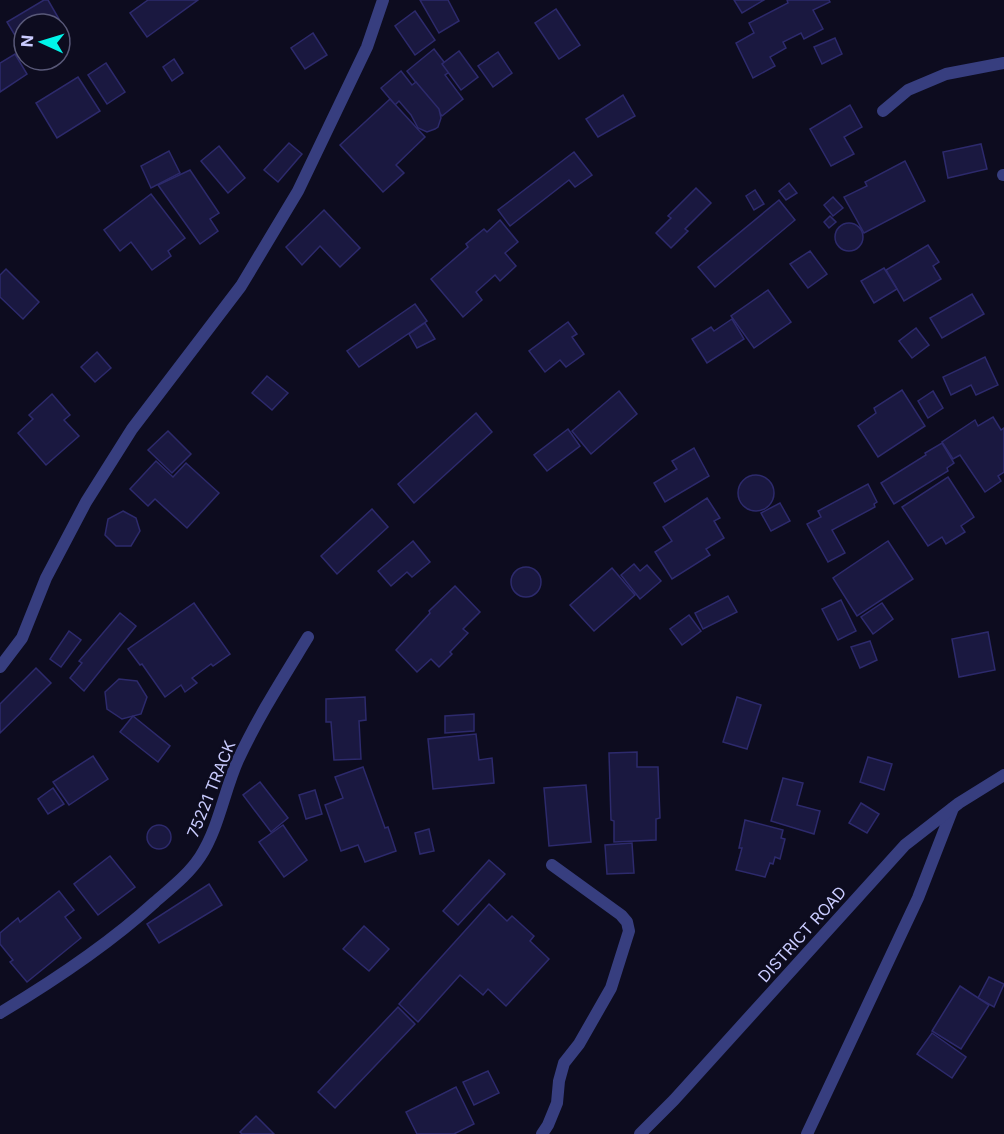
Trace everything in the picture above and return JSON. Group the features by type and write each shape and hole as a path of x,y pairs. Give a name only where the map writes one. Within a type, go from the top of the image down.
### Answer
{"street":[{"path":"0,667 22,638 46,578 103,475 132,429 242,286 298,191 367,47 383,0"},
{"path":"883,111 908,90 946,74 1004,63"},
{"name":"75221 TRACK","path":"0,1012 39,990 104,945 135,921 198,859 207,844 237,762 261,715 308,637"},
{"name":"DISTRICT ROAD","path":"640,1134 674,1100 905,845 953,808 1004,775"},
{"path":"807,1134 918,898 953,808"},
{"path":"542,1134 557,1103 564,1063 579,1044 611,988 629,931 627,922 621,915 552,865"}],"building":[{"path":"48,0 55,12 24,12"},
{"path":"148,0 198,0 147,37 130,13"},
{"path":"420,0 448,0 459,21 439,33"},
{"path":"734,0 764,0 742,13"},
{"path":"787,0 829,0 830,2 813,10 823,29 804,39 801,33 783,42 786,48 770,57 775,66 753,78 736,43 754,33 749,23 788,3"},
{"path":"556,9 580,45 559,59 535,23"},
{"path":"415,11 435,40 415,55 395,26"},
{"path":"12,19 12,30 7,22"},
{"path":"313,33 327,55 305,69 291,48"},
{"path":"835,38 842,54 822,64 814,47"},
{"path":"434,49 451,71 445,75 463,99 442,116 407,71"},
{"path":"459,51 478,77 461,90 442,64"},
{"path":"498,52 512,73 493,87 478,66"},
{"path":"12,56 12,72 26,72 27,74 0,92 0,63"},
{"path":"174,59 183,73 172,81 163,67"},
{"path":"106,63 125,92 107,104 88,75"},
{"path":"401,71 412,85 416,82 439,109 441,118 435,129 427,132 418,128 399,101 395,105 381,88"},
{"path":"78,77 100,111 57,138 36,103"},
{"path":"623,95 635,116 598,137 586,119"},
{"path":"390,99 425,137 396,165 404,173 383,192 340,145"},
{"path":"850,105 862,127 844,137 854,154 831,166 810,129"},
{"path":"289,143 302,154 278,182 264,170"},
{"path":"981,144 987,169 948,178 943,152"},
{"path":"219,146 245,178 228,193 201,161"},
{"path":"169,151 180,173 151,188 141,166"},
{"path":"574,152 592,175 575,187 569,180 510,226 498,210"},
{"path":"905,161 925,201 864,233 844,197 867,186 865,182"},
{"path":"190,170 219,213 210,219 218,231 200,244 158,185"},
{"path":"789,183 797,193 786,200 779,191"},
{"path":"696,188 711,203 685,229 688,231 671,248 656,233 671,218 668,216"},
{"path":"755,190 764,204 754,210 746,196"},
{"path":"151,194 185,238 168,251 171,256 152,270 131,242 120,251 104,230"},
{"path":"833,197 843,208 833,216 824,205"},
{"path":"779,200 795,220 715,287 698,267"},
{"path":"324,210 360,248 340,267 320,246 302,265 286,247"},
{"path":"830,216 836,222 829,228 824,222"},
{"path":"500,220 518,242 505,253 516,266 500,281 495,275 476,292 482,300 463,317 431,279 468,247 466,244 484,229 487,232"},
{"path":"849,223 859,227 863,237 859,247 849,251 839,247 835,237 839,227"},
{"path":"928,245 939,262 933,266 941,279 904,301 886,270"},
{"path":"810,251 827,274 808,288 790,264"},
{"path":"884,268 897,289 874,303 861,281"},
{"path":"6,269 39,302 23,319 0,297 0,275"},
{"path":"768,290 791,322 754,348 731,316"},
{"path":"972,294 984,314 942,338 930,318"},
{"path":"415,304 427,321 359,367 347,351"},
{"path":"732,319 744,339 707,363 692,339 711,327 714,331"},
{"path":"568,322 577,334 572,337 584,354 566,367 560,360 545,372 529,351"},
{"path":"425,323 435,339 417,348 409,334"},
{"path":"916,328 929,345 912,358 899,341"},
{"path":"97,352 111,368 95,382 81,367"},
{"path":"985,357 998,385 976,395 971,385 951,395 943,377"},
{"path":"267,376 288,393 272,410 252,393"},
{"path":"902,390 925,426 878,457 858,426 876,413 874,408"},
{"path":"619,391 637,414 591,454 572,431"},
{"path":"933,391 943,408 928,418 918,401"},
{"path":"52,394 70,415 64,420 79,436 46,465 18,433 33,419 29,415"},
{"path":"476,413 492,432 414,503 398,484"},
{"path":"993,417 1001,430 1004,428 1004,472 998,476 1001,481 985,492 960,455 953,459 942,442 975,420 978,426"},
{"path":"568,429 580,446 547,471 534,455"},
{"path":"168,431 191,454 172,473 148,450"},
{"path":"942,443 954,463 947,468 948,471 894,504 881,483"},
{"path":"694,448 709,476 665,502 654,483 677,469 672,461"},
{"path":"156,461 173,477 186,463 219,493 187,528 155,499 148,506 130,489"},
{"path":"756,475 769,480 774,493 769,506 756,511 743,506 738,493 743,480"},
{"path":"948,477 974,517 961,526 965,532 946,544 942,537 928,546 902,507"},
{"path":"868,484 877,502 874,504 875,507 832,530 845,553 828,562 807,524 821,517 818,511"},
{"path":"707,498 720,518 714,521 724,538 706,549 710,555 672,579 655,552 672,541 663,527"},
{"path":"780,503 790,521 771,531 761,513"},
{"path":"372,509 388,527 337,574 321,556"},
{"path":"123,511 136,518 140,531 131,546 116,546 105,535 108,519"},
{"path":"413,541 430,562 412,577 407,572 391,586 378,571"},
{"path":"888,541 913,579 857,616 833,578"},
{"path":"634,564 640,571 647,565 661,581 640,599 621,575"},
{"path":"526,567 532,568 540,576 540,588 532,596 526,597 520,596 512,588 511,582 512,576 520,568"},
{"path":"612,568 635,595 594,631 570,605"},
{"path":"455,586 480,612 463,629 468,633 439,667 431,659 417,672 396,650 430,613 429,611"},
{"path":"728,596 737,612 703,629 695,613"},
{"path":"841,600 856,631 838,640 822,609"},
{"path":"194,603 230,654 192,678 197,683 185,692 181,685 165,697 142,664 140,665 128,649"},
{"path":"882,603 893,619 873,634 861,617"},
{"path":"120,613 136,626 84,691 70,678 82,663 79,661"},
{"path":"689,615 701,631 682,645 670,629"},
{"path":"69,631 81,640 61,667 50,659"},
{"path":"988,632 995,670 959,677 952,639"},
{"path":"870,641 877,660 860,668 851,647"},
{"path":"36,668 51,683 0,733 0,704"},
{"path":"119,679 137,681 147,697 141,714 122,719 107,709 105,692"},
{"path":"365,697 366,720 359,721 361,759 334,760 331,722 326,722 326,699"},
{"path":"737,697 761,705 747,749 723,742"},
{"path":"474,714 474,731 445,733 445,716"},
{"path":"133,716 170,746 158,762 120,732"},
{"path":"476,734 479,760 492,758 494,783 433,789 428,739"},
{"path":"637,752 637,767 658,767 660,818 656,819 656,840 614,842 609,753"},
{"path":"93,756 108,779 69,805 53,782"},
{"path":"868,757 892,764 884,790 860,782"},
{"path":"363,767 385,828 388,827 396,851 365,862 358,845 341,851 325,805 343,798 335,777"},
{"path":"783,778 803,783 797,805 820,811 814,834 771,821"},
{"path":"260,782 288,818 271,832 243,795"},
{"path":"586,785 591,842 549,846 544,788"},
{"path":"53,788 64,804 48,814 38,799"},
{"path":"315,790 322,814 306,819 299,795"},
{"path":"861,803 879,814 867,833 849,823"},
{"path":"745,820 783,830 781,838 785,839 780,859 775,857 773,864 770,863 765,877 736,870 742,848 739,848"},
{"path":"159,825 164,826 170,832 170,842 164,848 159,849 154,848 148,842 147,837 148,832 154,826"},
{"path":"283,825 307,860 284,877 259,842"},
{"path":"429,829 434,851 420,854 415,833"},
{"path":"632,843 634,873 607,874 605,845"},
{"path":"110,856 135,887 98,915 74,884"},
{"path":"489,860 505,874 458,925 443,911"},
{"path":"209,884 222,905 159,943 147,924"},
{"path":"59,891 74,910 65,917 81,938 27,982 10,962 13,960 0,944 0,933 18,918 20,922"},
{"path":"489,904 507,921 512,916 534,936 530,941 549,959 506,1006 488,989 483,995 460,975 418,1022 399,1004"},
{"path":"364,926 389,949 369,971 343,949"},
{"path":"989,977 1004,984 994,1007 978,998"},
{"path":"960,986 989,1005 961,1049 932,1031"},
{"path":"398,1007 415,1024 335,1108 318,1092"},
{"path":"932,1033 966,1057 952,1078 917,1054"},
{"path":"488,1071 499,1093 474,1105 463,1082"},
{"path":"456,1087 474,1124 454,1134 417,1134 406,1112"},
{"path":"256,1116 274,1134 242,1134 240,1132"}]}
